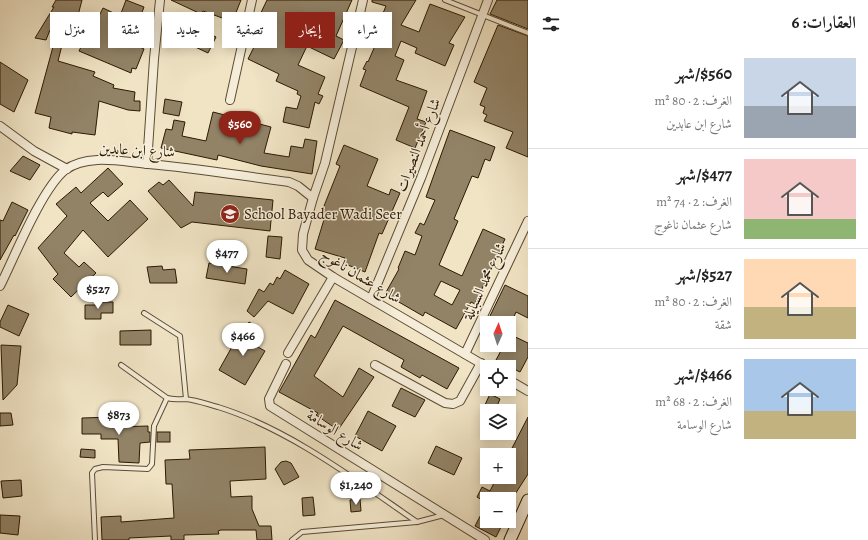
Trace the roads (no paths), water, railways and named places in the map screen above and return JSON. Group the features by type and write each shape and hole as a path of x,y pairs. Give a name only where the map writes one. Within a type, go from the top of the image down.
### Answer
{"street":[{"path":"147,164 154,59 160,0"},
{"path":"230,100 252,0"},
{"name":"شارع عثمان ناغوج","path":"363,0 325,163 313,198 302,241 302,250 308,260 333,277 480,363"},
{"name":"شارع أحمد النصيرات","path":"371,299 423,170 488,0"},
{"path":"0,126 34,151 67,169 56,181 38,208 0,286"},
{"name":"شارع ابن عابدين","path":"67,169 93,161 114,160 183,166 289,182 298,186 313,198"},
{"name":"شارع محمد السبايلة","path":"465,354 528,221"},
{"path":"288,353 333,277"},
{"name":"شارع الوسامة","path":"286,364 269,399 270,406 485,540"},
{"path":"375,365 445,403 453,404 460,401 480,371"},
{"path":"516,384 528,391"},
{"path":"510,540 528,500"}],"lane":[{"path":"445,0 528,33"},
{"path":"144,313 180,336 186,399"},
{"path":"121,365 155,391 167,398 177,400 186,399 218,407 282,435 345,473 417,522"},
{"path":"95,540 92,473 96,469 103,467 148,469 152,464 154,426 167,398"},
{"path":"292,540 302,532 417,522 444,515"}],"place":[{"name":"School Bayader Wadi Seer","path":"230,214"}]}
